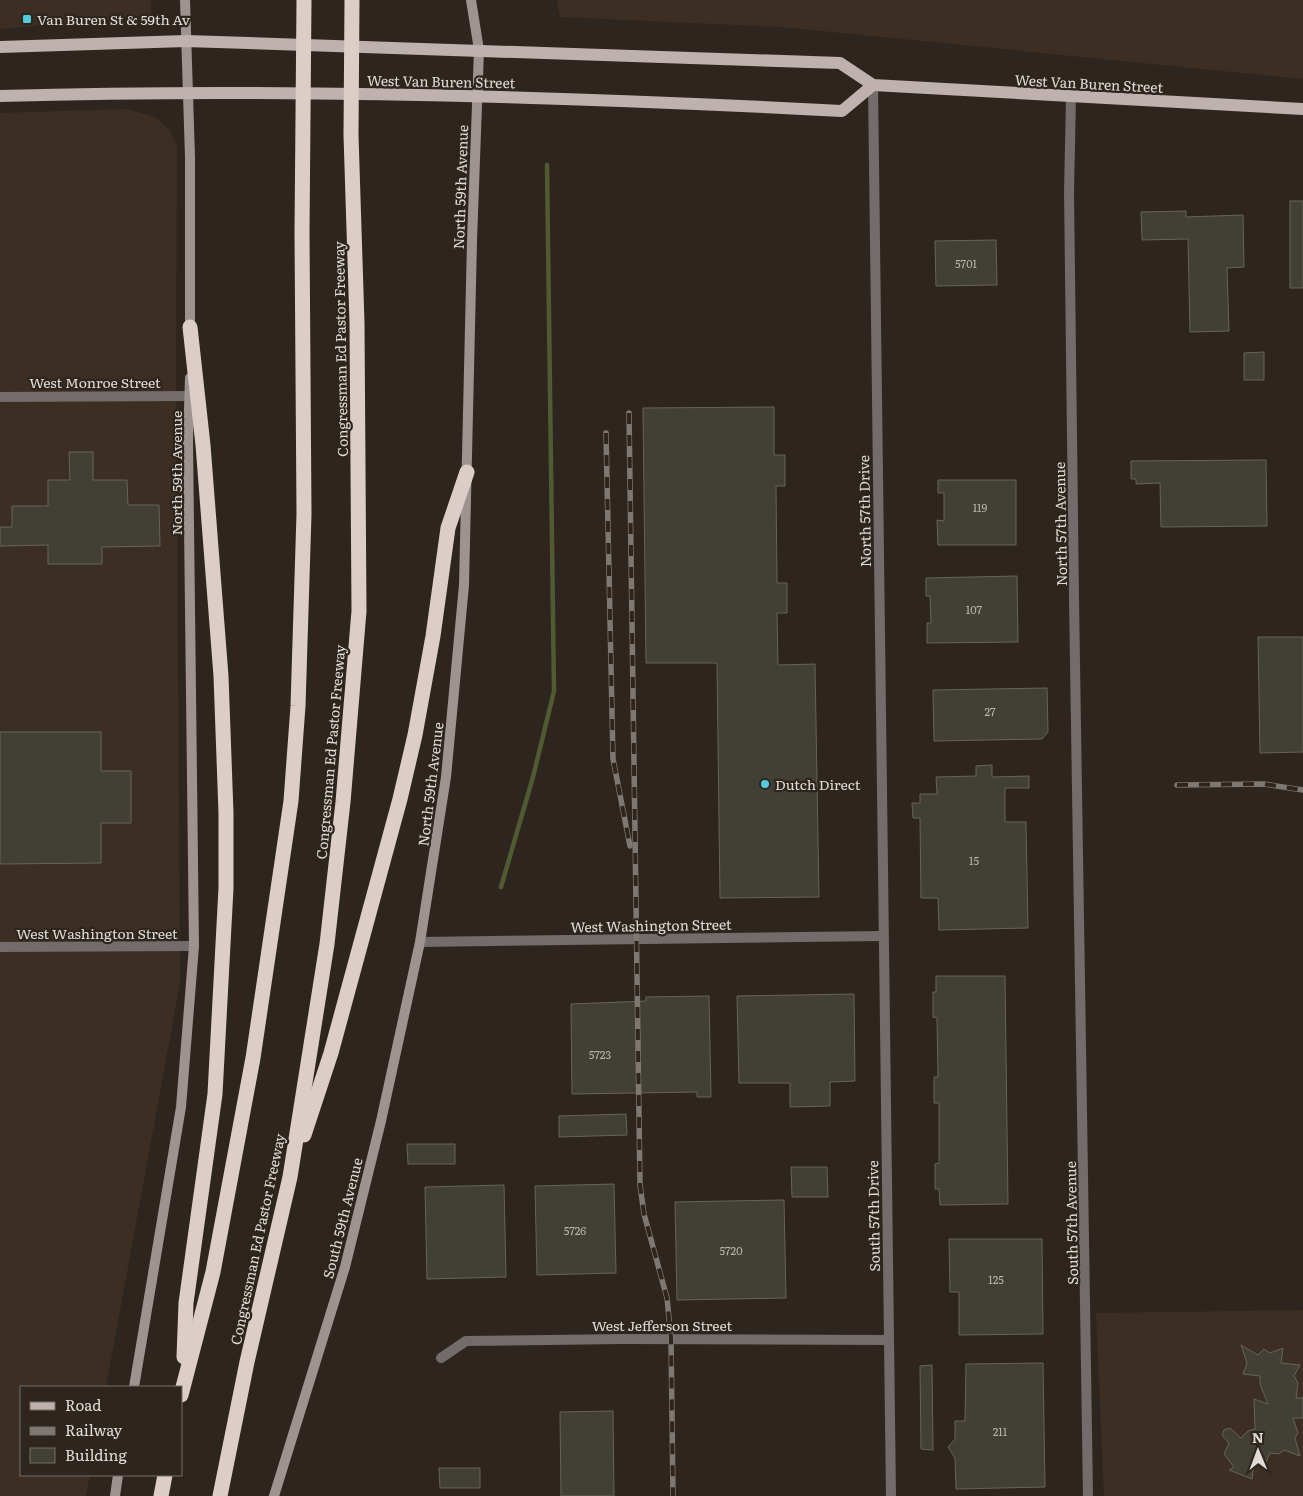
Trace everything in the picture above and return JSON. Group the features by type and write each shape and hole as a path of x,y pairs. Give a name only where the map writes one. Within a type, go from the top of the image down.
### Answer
{"highway":[{"path":"182,1391 213,1272 253,1058 291,801 298,706 304,514 304,0"},
{"name":"Congressman Ed Pastor Freeway","path":"220,1496 247,1362 290,1177 327,944 343,802 359,612 357,323 351,135 352,0"},
{"path":"182,1391 186,1303 215,1094 226,888 226,813 221,676 202,445 190,327"},
{"path":"290,1177 331,1053 400,799 415,735 433,636 448,528 467,472"},
{"path":"161,1496 165,1476"}],"main road":[{"name":"North 59th Avenue","path":"185,0 190,157 190,396 188,440 194,946"},
{"name":"North 59th Avenue","path":"420,942 446,777 464,585 479,50 472,0"},
{"path":"0,47 186,41 840,63 873,86"},
{"name":"West Van Buren Street","path":"0,96 188,92 478,96 842,111 873,86 1303,109"},
{"name":"South 59th Avenue","path":"274,1496 345,1267 381,1121 420,942"},
{"path":"134,1386 181,1107 194,946"},
{"path":"115,1496 118,1476"}],"street":[{"name":"North 57th Drive","path":"873,86 883,936"},
{"name":"North 57th Avenue","path":"1071,97 1070,192 1080,950"},
{"name":"West Monroe Street","path":"0,397 190,396"},
{"name":"West Washington Street","path":"420,942 883,936"},
{"name":"South 57th Drive","path":"883,936 891,1496"},
{"name":"West Washington Street","path":"0,947 194,946"},
{"name":"South 57th Avenue","path":"1080,950 1088,1496"},
{"name":"West Jefferson Street","path":"441,1358 466,1342 661,1338 889,1340"}],"shaded area":[{"path":"0,0 151,0 151,15 0,29"},
{"path":"557,0 1303,0 1303,79 781,27 560,17"},
{"path":"126,109 155,117 170,131 177,146 176,351 180,983 106,1386 20,1386 20,1476 90,1476 86,1496 0,1496 0,113"},
{"path":"1303,1310 1303,1496 1104,1496 1096,1313"}],"building":[{"path":"1290,201 1303,201 1303,288 1290,288"},
{"path":"1186,211 1186,217 1243,215 1244,267 1227,268 1229,331 1190,332 1188,239 1142,240 1141,212"},
{"path":"996,240 997,285 936,286 935,241"},
{"path":"1264,352 1264,380 1244,380 1244,353"},
{"path":"774,407 774,455 785,455 785,486 776,486 777,583 787,583 787,613 777,613 778,665 815,664 819,897 720,898 717,663 646,663 643,408"},
{"path":"69,452 93,452 93,480 127,480 128,505 159,505 160,546 102,547 102,564 48,564 48,545 0,546 0,527 12,527 12,506 48,506 48,480 70,480"},
{"path":"1266,460 1267,526 1161,527 1160,483 1136,484 1136,479 1131,479 1131,461"},
{"path":"938,480 1016,480 1016,545 938,545 937,520 944,521 944,493 938,493"},
{"path":"1017,576 1018,642 927,643 927,623 931,623 930,596 926,596 926,578"},
{"path":"1258,637 1303,637 1303,752 1260,753"},
{"path":"1047,688 1048,732 1042,739 934,741 933,690"},
{"path":"0,732 101,732 101,771 131,771 131,823 101,823 101,863 0,864"},
{"path":"992,765 992,777 1029,776 1029,788 1005,788 1005,822 1026,822 1028,928 939,930 938,898 921,898 920,818 913,818 912,803 920,803 920,794 937,794 936,777 976,776 976,766"},
{"path":"936,976 1005,976 1008,1204 940,1205 939,1189 935,1189 935,1164 939,1163 939,1103 934,1103 934,1077 938,1077 937,1018 933,1017 933,992 936,992"},
{"path":"854,994 855,1081 830,1082 830,1106 790,1107 790,1083 739,1083 737,996"},
{"path":"709,996 711,1097 697,1097 697,1092 572,1094 571,1004 646,1001 646,997"},
{"path":"626,1114 627,1135 559,1137 559,1116"},
{"path":"407,1144 455,1144 455,1164 408,1164"},
{"path":"791,1167 827,1167 828,1197 792,1197"},
{"path":"614,1184 616,1273 537,1275 535,1186"},
{"path":"504,1185 506,1277 427,1279 425,1187"},
{"path":"784,1200 786,1298 677,1300 675,1202"},
{"path":"949,1239 1042,1239 1043,1334 959,1335 959,1292 950,1292"},
{"path":"1241,1345 1258,1355 1264,1349 1270,1353 1283,1348 1281,1363 1300,1365 1294,1376 1298,1383 1296,1398 1303,1398 1303,1418 1293,1418 1298,1433 1295,1438 1300,1456 1284,1450 1279,1454 1270,1453 1265,1464 1254,1462 1252,1479 1229,1470 1234,1467 1224,1454 1229,1443 1222,1435 1224,1430 1230,1428 1241,1438 1248,1431 1255,1429 1254,1399 1268,1404 1260,1384 1260,1376 1243,1374 1247,1363"},
{"path":"1043,1363 1045,1487 956,1489 955,1458 948,1447 955,1439 955,1421 965,1421 966,1364"},
{"path":"932,1365 933,1450 921,1449 920,1366"},
{"path":"613,1411 614,1496 561,1496 560,1412"},
{"path":"439,1468 480,1468 480,1488 440,1488"}],"waterway":[{"path":"501,887 533,777 554,691 547,165"}],"railway":[{"path":"629,413 640,1185 644,1214 667,1298 671,1338 673,1496"},
{"path":"606,433 613,759 630,846"},
{"path":"1177,785 1264,784 1303,790"}],"place":[{"name":"Van Buren St & 59th Av","path":"27,19"},
{"name":"Dutch Direct","path":"765,784"}]}
